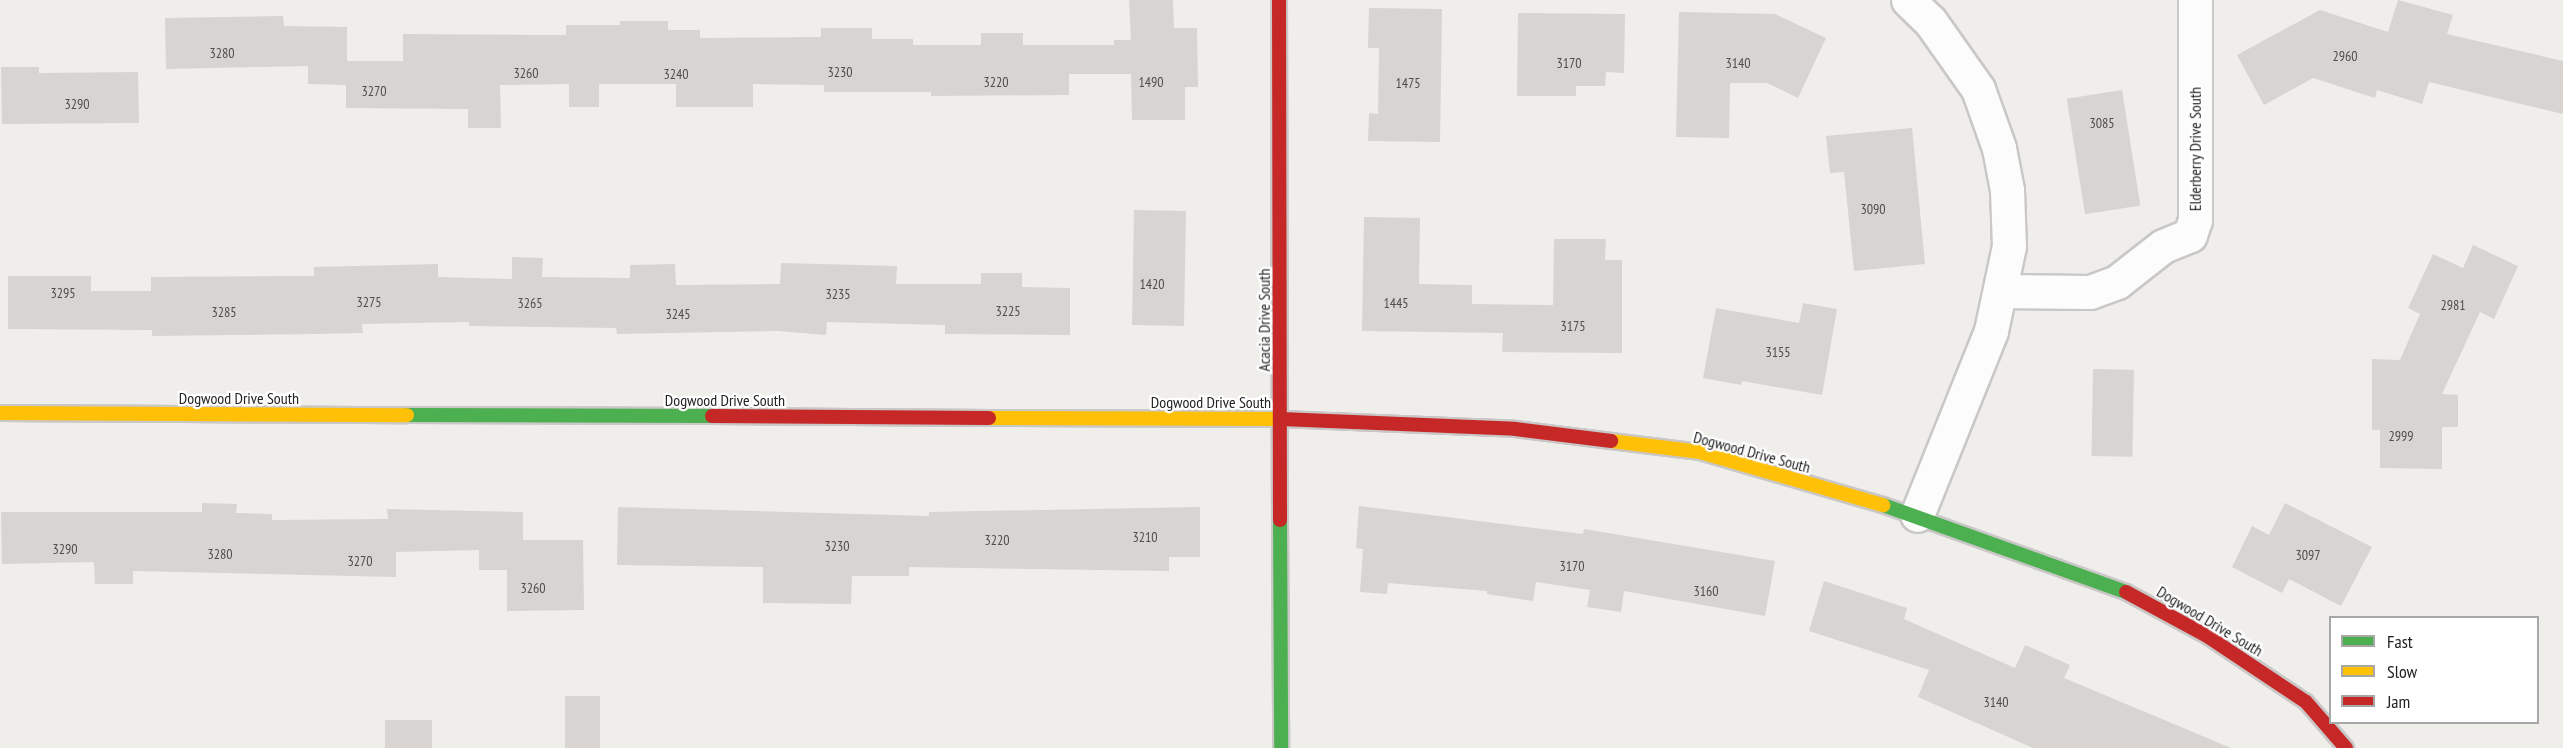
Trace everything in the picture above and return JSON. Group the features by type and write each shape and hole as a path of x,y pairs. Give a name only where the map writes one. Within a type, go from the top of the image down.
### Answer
{"street":[{"name":"Acacia Drive South","path":"1279,0 1281,748"},
{"path":"1908,0 1930,21 1978,89 1999,148 2007,189 2009,246 1991,331 1917,515"},
{"name":"Elderberry Drive South","path":"2000,291 2090,292 2117,282 2163,246 2190,235 2195,220 2194,0"},
{"name":"Dogwood Drive South","path":"0,413 1281,418 1515,429 1700,452 1917,515 2133,595 2207,636 2306,702 2346,748"}],"building":[{"path":"1129,0 1173,0 1174,28 1197,28 1198,87 1185,87 1185,120 1132,120 1131,74 1069,74 1069,95 931,96 931,92 824,92 824,85 753,84 753,107 676,107 676,84 599,84 599,107 569,107 569,84 500,85 501,128 468,128 468,109 346,108 346,85 308,84 308,66 166,69 165,18 283,16 284,26 347,27 347,61 403,61 403,34 566,35 566,25 620,25 620,21 668,21 668,30 700,30 700,38 821,37 821,28 872,28 872,39 913,39 913,45 981,45 981,33 1023,33 1023,45 1114,45 1114,40 1131,40"},
{"path":"2398,0 2453,15 2447,34 2563,61 2563,114 2429,82 2422,104 2377,90 2375,98 2313,78 2264,105 2237,55 2320,10 2388,32"},
{"path":"1369,8 1442,9 1440,142 1368,141 1369,113 1378,114 1379,48 1368,48"},
{"path":"1679,12 1775,14 1826,38 1798,98 1767,83 1730,83 1729,138 1676,137"},
{"path":"1518,13 1625,14 1624,73 1606,72 1605,86 1576,86 1576,96 1517,96"},
{"path":"1,67 39,67 39,73 138,72 139,123 2,124"},
{"path":"2122,90 2140,206 2085,214 2067,99"},
{"path":"1912,128 1925,264 1854,271 1844,172 1830,173 1826,136"},
{"path":"1134,210 1186,211 1184,326 1132,325"},
{"path":"1364,217 1420,218 1419,284 1472,285 1472,304 1553,305 1554,239 1606,239 1605,260 1622,260 1622,353 1502,352 1503,333 1362,331"},
{"path":"2473,245 2518,266 2494,319 2480,312 2442,394 2458,395 2458,427 2442,427 2442,469 2380,468 2380,430 2372,430 2372,359 2400,360 2420,314 2408,308 2433,254 2463,268"},
{"path":"512,257 543,258 542,277 630,278 630,265 675,264 676,285 780,284 781,263 897,266 896,284 981,284 981,273 1022,273 1022,287 1070,288 1070,335 945,334 945,325 827,322 826,335 778,331 617,334 616,328 469,326 469,322 362,324 363,333 315,334 152,336 152,330 8,329 8,276 91,276 91,291 151,291 151,277 314,276 314,267 438,264 438,277 512,279"},
{"path":"1803,303 1837,309 1822,395 1742,381 1741,385 1703,378 1716,308 1799,323"},
{"path":"2093,369 2134,370 2132,457 2091,456"},
{"path":"202,503 237,504 236,513 272,514 272,520 388,519 387,509 523,512 523,540 583,540 584,610 507,611 507,570 479,570 479,550 396,552 396,577 133,571 133,584 95,584 94,562 2,564 1,512 202,512"},
{"path":"2285,503 2372,547 2341,606 2289,579 2282,593 2232,567 2252,526 2269,535"},
{"path":"1359,506 1583,534 1584,529 1775,561 1765,616 1624,591 1621,612 1587,607 1590,590 1536,582 1533,601 1487,594 1487,591 1388,583 1387,594 1360,592 1363,549 1356,548"},
{"path":"618,507 929,516 929,512 1200,507 1200,557 1169,557 1169,571 909,567 909,576 852,576 851,604 763,603 763,567 617,565"},
{"path":"1824,581 1907,608 1904,619 2015,668 2025,645 2070,665 2064,678 2231,748 2033,748 1918,697 1929,670 1809,631"},
{"path":"565,696 600,696 600,748 565,748"},
{"path":"385,720 432,720 432,748 385,748"}],"traffic: fast":[{"path":"407,415 712,416"},
{"path":"1883,505 2126,592"},
{"path":"1280,520 1281,748"}],"traffic: slow":[{"path":"0,413 407,415"},
{"path":"989,418 1281,419"},
{"path":"1611,441 1700,452 1883,505"}],"traffic: jam":[{"path":"1279,0 1280,520"},
{"path":"712,416 989,418"},
{"path":"1281,419 1515,429 1611,441"},
{"path":"2126,592 2207,636 2306,702 2346,748"}]}
